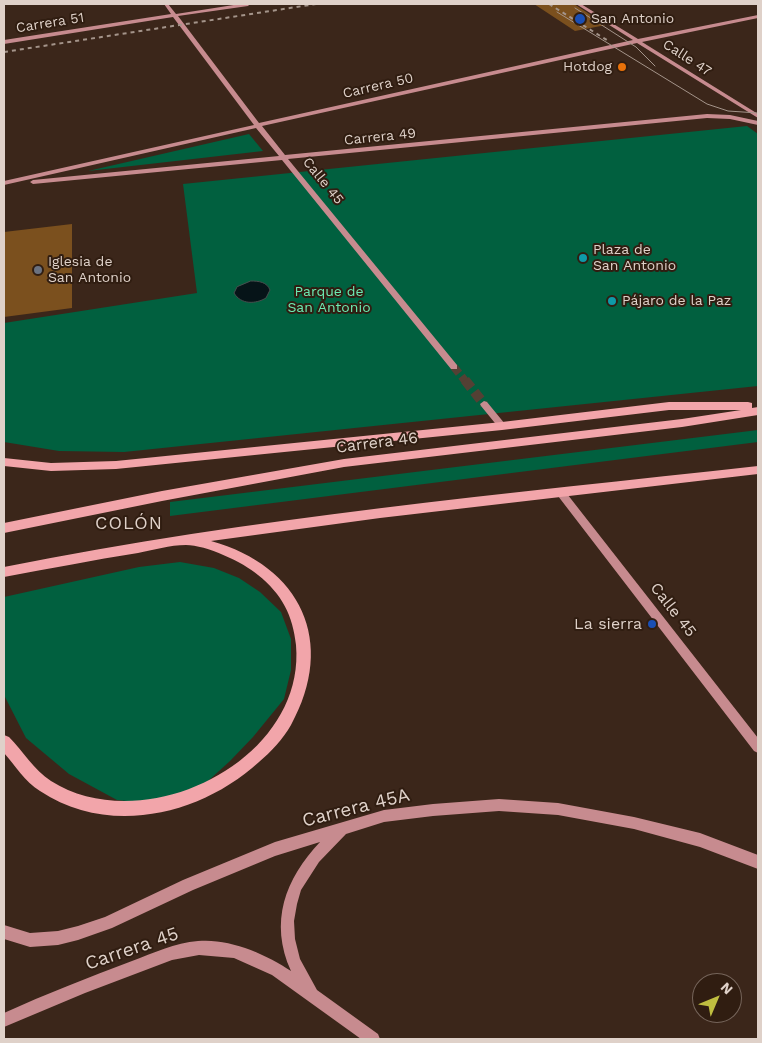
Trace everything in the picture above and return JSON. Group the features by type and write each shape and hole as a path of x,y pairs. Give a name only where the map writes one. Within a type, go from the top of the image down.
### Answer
{"main road":[{"name":"Carrera 46","path":"4,462 51,468 116,465 502,426 669,406 758,406"},
{"name":"Carrera 46","path":"4,528 162,496 344,463 673,424 758,411"},
{"path":"4,572 170,541 334,519 758,470"},
{"path":"4,742 43,785 66,797 83,803 121,808 150,808 180,801 208,790 234,775 256,757 276,736 290,714 300,691 303,674 304,642 299,619 289,599 276,581 258,566 238,555 185,539"}],"street":[{"name":"Calle 45","path":"166,4 237,100 454,367"},
{"name":"Carrera 51","path":"4,42 174,13 248,4"},
{"name":"Calle 47","path":"578,4 639,40 758,116"},
{"name":"Carrera 50","path":"4,183 639,40 758,16"},
{"name":"Carrera 49","path":"4,183 286,158 707,116 730,117 758,123"},
{"path":"484,404 502,426"},
{"name":"Calle 45","path":"562,493 758,746"},
{"name":"Carrera 45A","path":"4,933 30,940 58,938 78,933 107,923 188,885 275,849 384,816 433,810 499,805 558,809 634,823 700,840 758,862"},
{"path":"313,996 293,959 287,927 290,896 304,870 321,848 346,827"},
{"name":"Carrera 45","path":"4,1020 83,986 163,957 199,948 235,951 277,970 373,1039"}],"green space":[{"name":"Parque de San Antonio","path":"747,126 758,134 758,386 124,452 59,451 4,442 4,323 197,293 183,184"},
{"path":"249,134 263,151 88,171"},
{"path":"758,430 758,442 170,516 170,502"},
{"path":"180,562 214,568 239,578 260,592 281,612 291,639 291,670 284,699 253,737 208,781 177,799 144,803 117,800 69,774 26,738 4,695 4,597 139,567"}],"shaded area":[{"path":"251,281 267,285 270,290 266,298 249,302 237,297 234,293 237,287"}],"building":[{"name":"San Antonio","path":"534,4 574,4 606,25 575,31"},
{"name":"Iglesia de San Antonio","path":"72,224 72,308 4,317 4,232"}],"tunnel":[{"path":"454,367 466,382"},
{"path":"465,380 484,404"}],"tram line":[{"path":"575,8 636,47 655,66"},
{"path":"557,12 707,104 728,111 758,113"}],"railway":[{"path":"4,52 316,4"},
{"path":"549,4 610,42"}],"place":[{"name":"San Antonio","path":"580,19"},
{"name":"Hotdog","path":"622,67"},
{"name":"Plaza de San Antonio","path":"583,258"},
{"name":"Iglesia de San Antonio","path":"38,270"},
{"name":"Pájaro de la Paz","path":"612,301"},
{"name":"La sierra","path":"652,624"}],"district":[{"name":"COLÓN","path":"129,524"}]}
